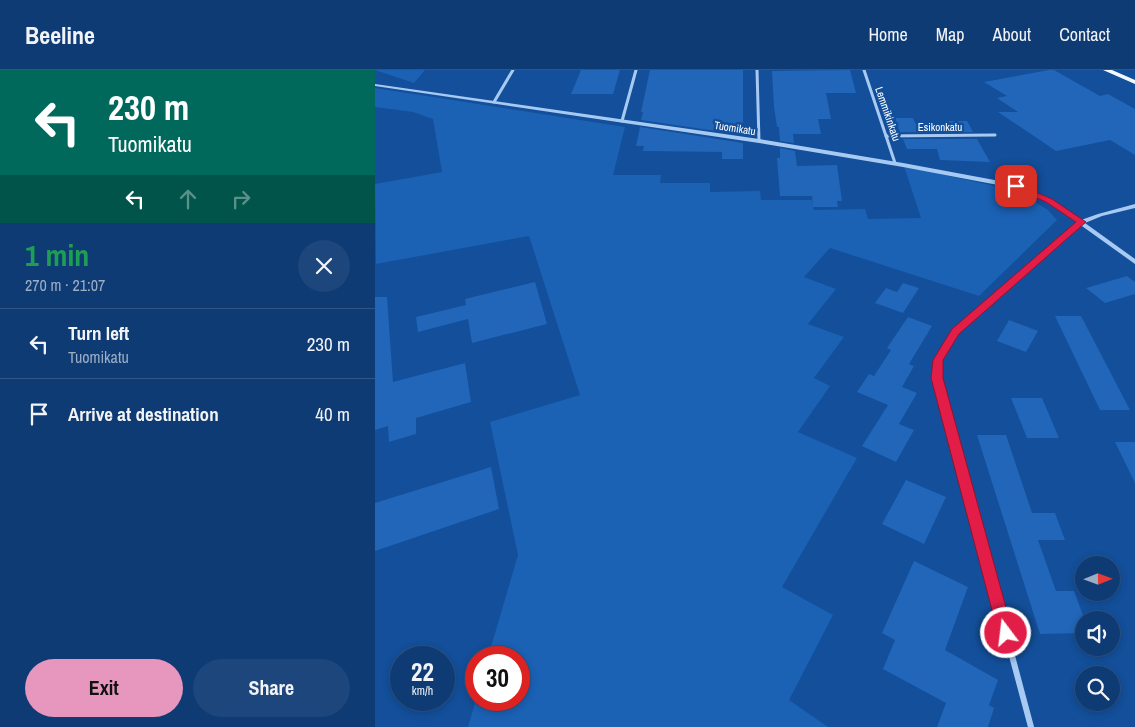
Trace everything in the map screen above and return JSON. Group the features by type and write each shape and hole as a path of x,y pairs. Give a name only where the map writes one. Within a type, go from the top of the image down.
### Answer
{"main road":[{"path":"1106,70 1135,82"}],"street":[{"path":"494,102 513,70"},
{"path":"622,121 636,70"},
{"path":"757,70 759,141"},
{"name":"Lemmikinkatu","path":"863,70 895,163"},
{"name":"Tuomikatu","path":"375,85 759,141 895,163 1016,186 1049,200 1081,222"},
{"name":"Esikonkatu","path":"886,136 995,135"},
{"path":"1031,727 937,378 938,360 956,331 1060,238 1081,222 1135,206"},
{"path":"1081,222 1135,262"}],"shaded area":[{"path":"375,70 425,70 414,83"},
{"path":"375,88 625,127 613,175 661,175 660,183 710,183 710,192 760,191 761,200 812,200 814,210 865,209 868,219 921,218 904,166 1017,191 1048,210 1057,220 979,296 830,248 804,277 836,289 808,324 844,337 814,378 830,386 798,432 857,458 782,587 833,615 789,700 828,727 468,727 473,711 530,711 530,646 491,646 518,555 490,422 580,395 529,236 376,264 375,184 442,172 433,119 413,112 375,107"}],"building":[{"path":"581,70 620,70 613,94 571,94"},
{"path":"650,70 743,70 743,135 641,120"},
{"path":"850,70 856,93 826,93 831,119 818,119 821,134 793,134 794,143 780,141 774,107 772,71"},
{"path":"1054,70 1100,96 1108,94 1135,109 1135,155 1110,140 1056,151 998,112 1018,112 997,98 1007,96 984,82"},
{"path":"895,118 913,118 918,129 951,129 947,121 967,121 973,132 900,132"},
{"path":"640,127 743,143 743,159 722,159 722,152 643,151 644,146 636,146"},
{"path":"903,139 977,139 990,162 940,160 937,149 907,149"},
{"path":"780,148 795,151 797,166 837,165 842,201 837,201 838,207 813,207 812,196 780,196 777,158 780,158"},
{"path":"1127,276 1135,282 1135,294 1105,303 1086,288"},
{"path":"535,282 547,324 472,343 468,319 418,332 416,317 466,305 465,299"},
{"path":"903,283 919,288 903,313 875,303 886,288 897,292"},
{"path":"375,297 387,297 393,382 465,363 471,402 416,418 416,434 389,442 388,426 375,430"},
{"path":"1055,316 1081,316 1130,410 1100,410"},
{"path":"908,317 932,326 909,364 914,366 902,387 917,393 899,424 914,430 896,462 862,446 888,405 857,392 869,374 874,376 891,350 887,348"},
{"path":"1009,320 1038,331 1026,352 997,341"},
{"path":"1011,398 1042,398 1059,438 1027,438"},
{"path":"977,435 1006,435 1032,513 1055,513 1065,540 1038,540 1056,591 1074,591 1075,601 1078,601 1081,611 1075,611 1075,633 1040,634"},
{"path":"1115,442 1135,442 1135,483"},
{"path":"491,467 499,509 375,551 375,503"},
{"path":"906,480 946,497 924,544 882,524"},
{"path":"914,561 968,587 945,650 998,680 989,705 994,708 988,727 937,727 946,703 883,669 895,640 882,633"}],"route":[{"path":"1006,633 937,378 938,360 956,331 1060,238 1081,222 1049,200 1016,186"}]}
